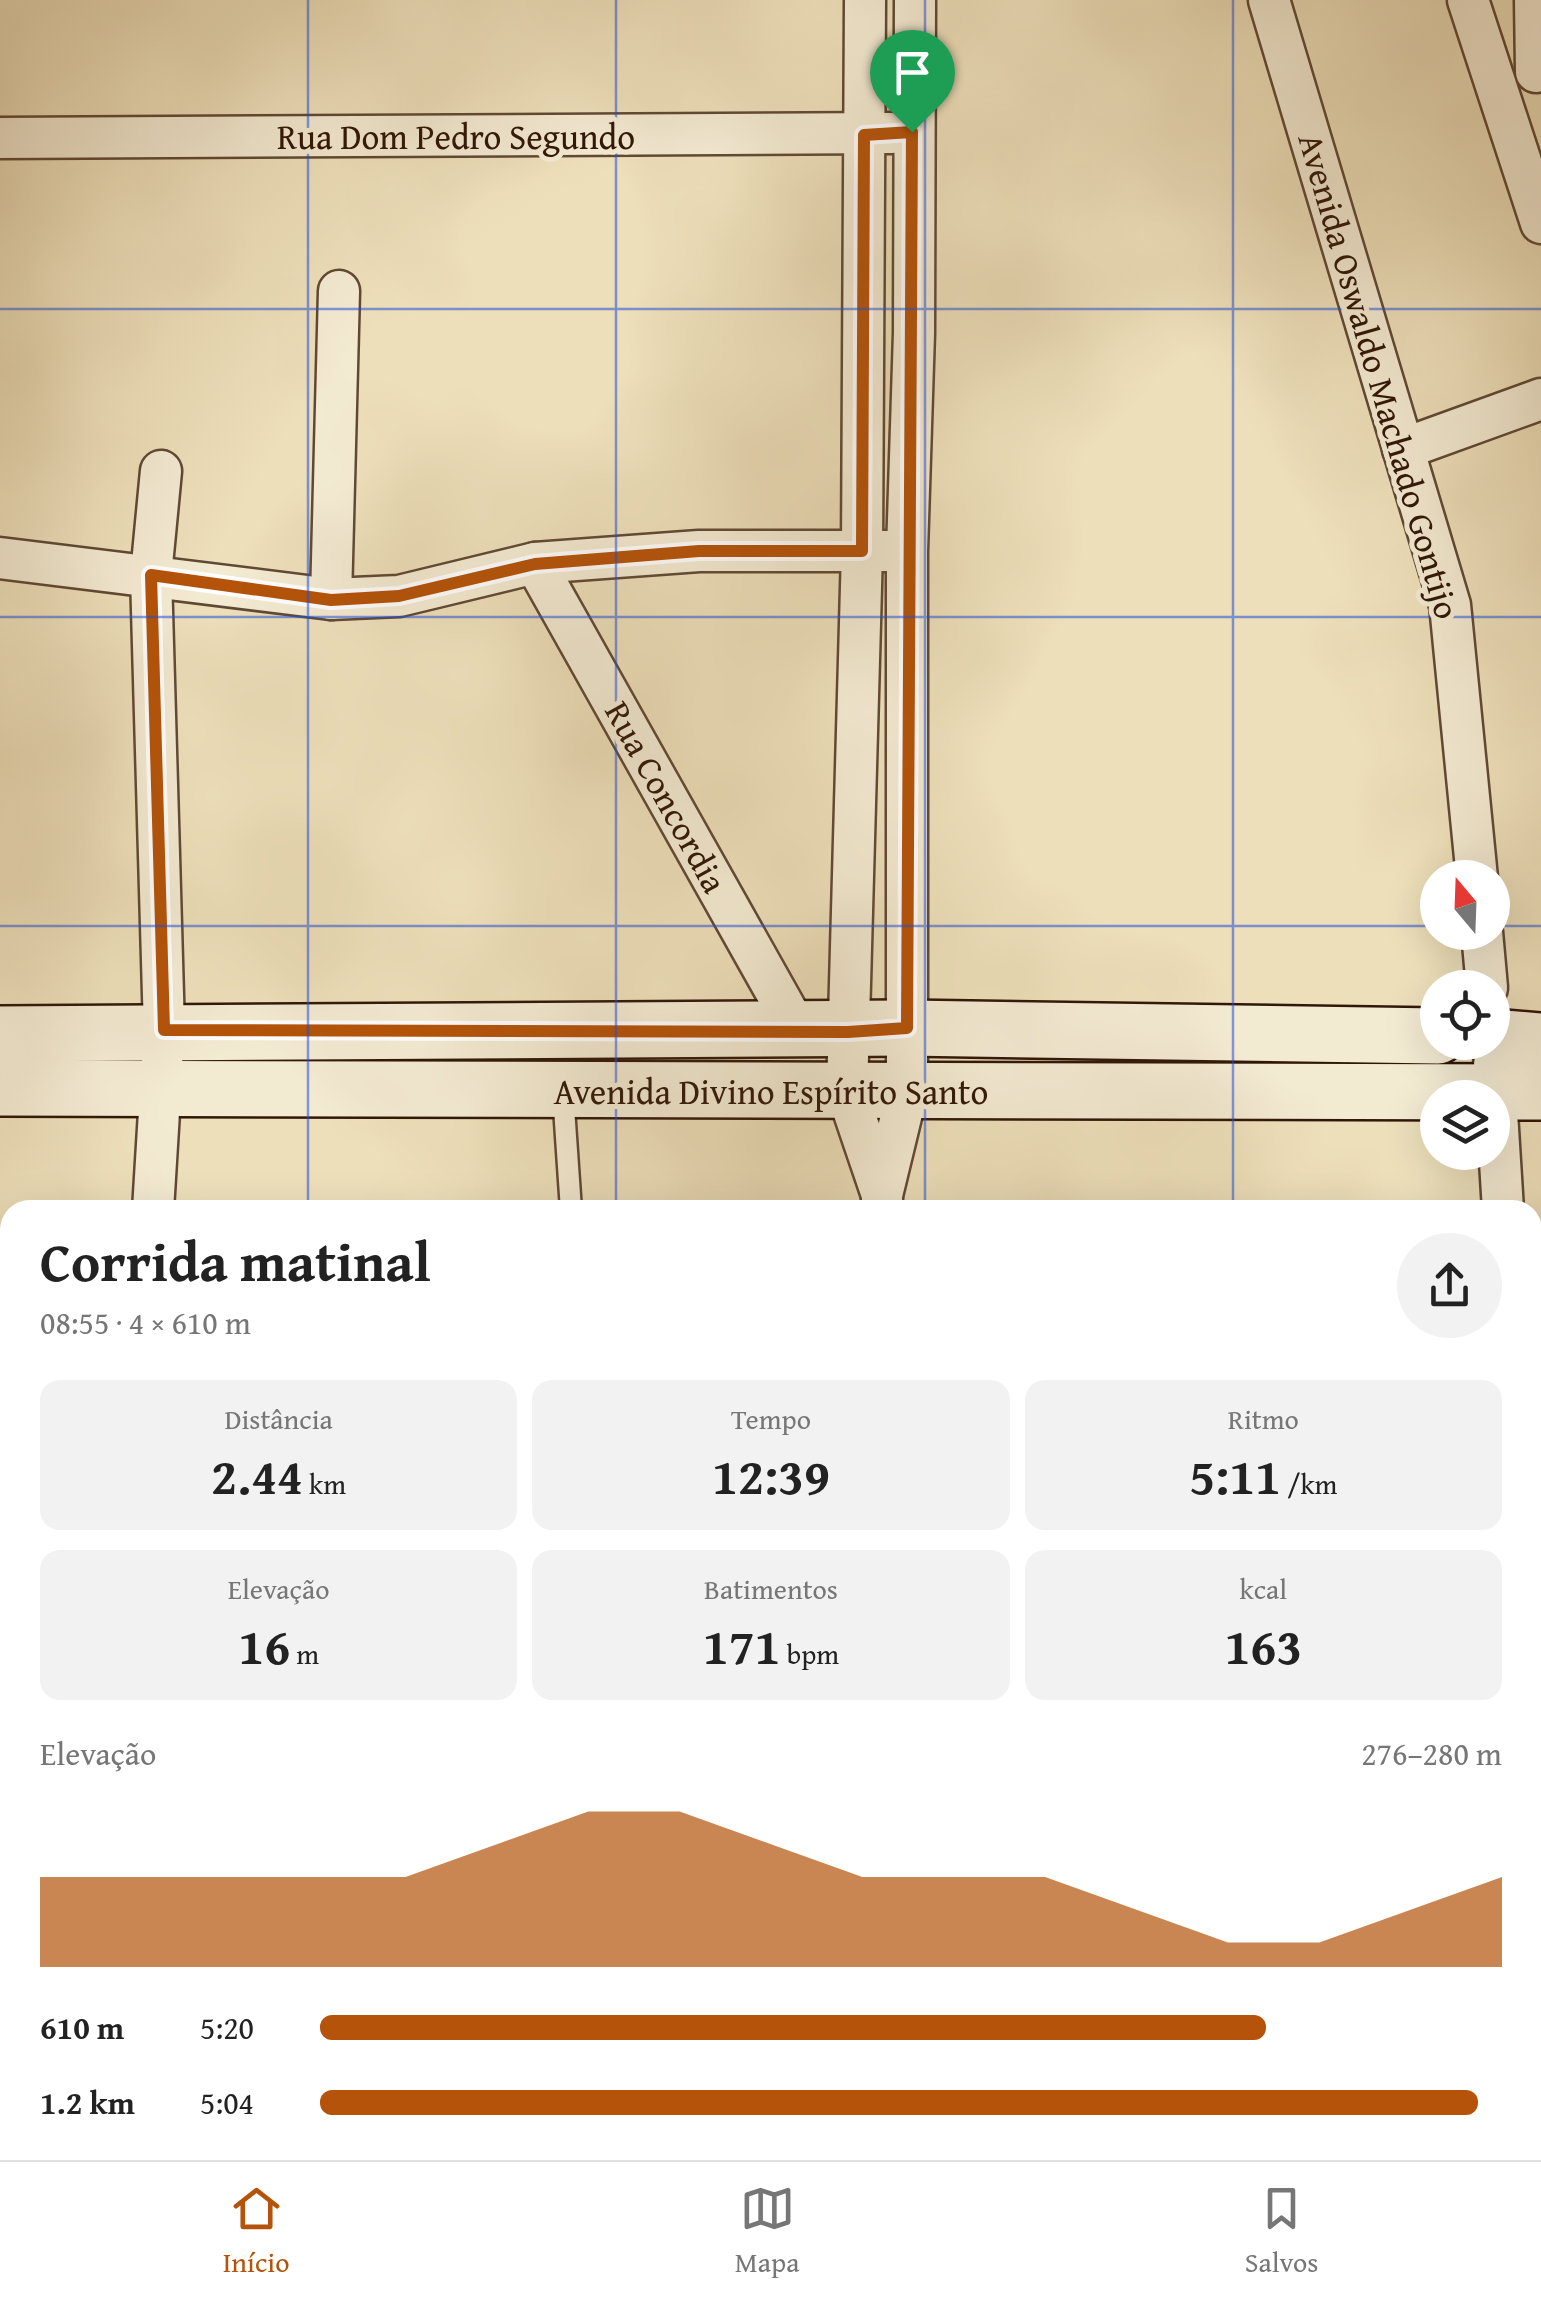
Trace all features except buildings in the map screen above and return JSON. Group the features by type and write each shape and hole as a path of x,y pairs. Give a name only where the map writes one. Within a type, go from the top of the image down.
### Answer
{"street":[{"path":"864,0 862,551 823,1032 881,1200"},
{"path":"882,1200 907,1092 907,551 914,333 915,0"},
{"name":"Avenida Oswaldo Machado Gontijo","path":"1269,0 1450,605 1474,860"},
{"path":"1468,0 1492,63 1541,223"},
{"path":"1492,63 1538,73 1536,0"},
{"name":"Rua Dom Pedro Segundo","path":"0,138 912,132"},
{"path":"331,600 338,291"},
{"path":"1402,449 1541,399"},
{"path":"155,1200 164,1030 151,575 161,471"},
{"path":"0,558 331,600 399,596 535,564 699,551 907,551"},
{"name":"Rua Concordia","path":"535,564 823,1032"},
{"name":"Avenida Divino Espírito Santo","path":"0,1034 164,1030 823,1032 907,1028 1420,1036"},
{"name":"Avenida Divino Espírito Santo","path":"0,1088 907,1092 1505,1064 1541,1041"},
{"path":"1503,1200 1505,1064"}],"lane":[{"path":"563,1092 570,1200"}],"route":[{"path":"912,132 914,333 907,551 907,1028 848,1032 164,1030 151,575 331,600 399,596 535,564 699,551 862,551 864,135 912,132"}]}
